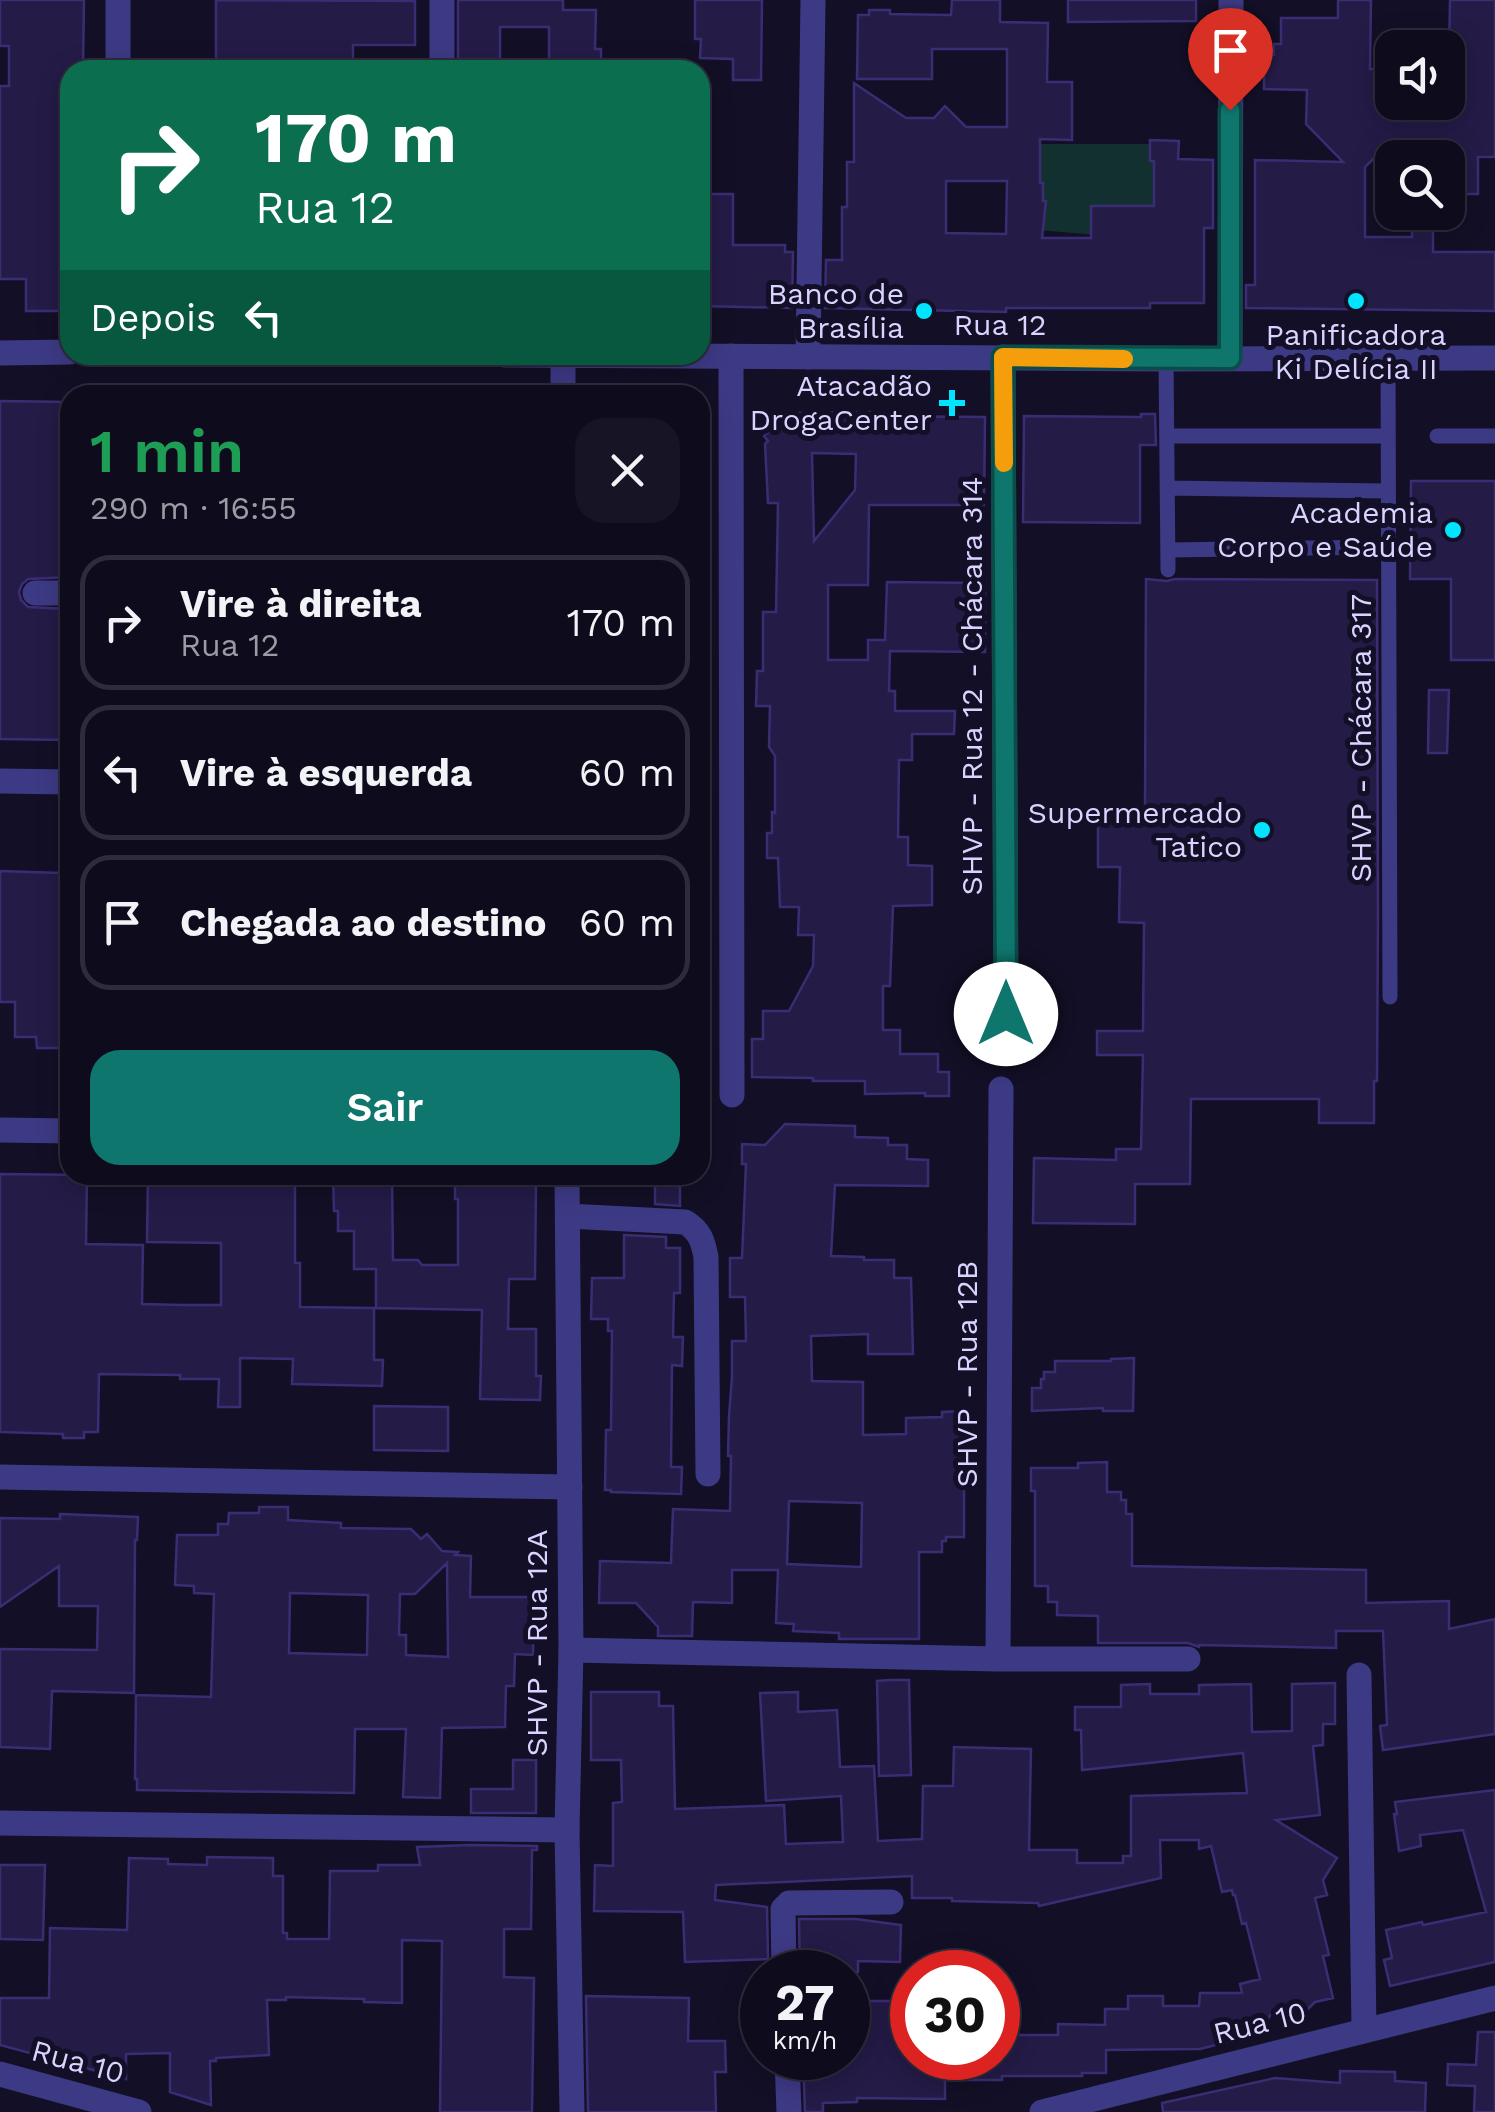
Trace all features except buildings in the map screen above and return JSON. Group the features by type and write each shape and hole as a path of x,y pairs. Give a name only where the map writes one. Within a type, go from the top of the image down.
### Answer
{"street":[{"path":"118,0 118,60"},
{"path":"442,0 442,60"},
{"path":"808,357 812,0"},
{"path":"1230,358 1231,0"},
{"path":"0,352 60,352"},
{"name":"Rua 12","path":"710,356 1495,358"},
{"path":"731,356 732,1095"},
{"name":"SHVP - Rua 12 - Chácara 314","path":"1003,357 1006,1014"},
{"path":"35,593 60,593"},
{"path":"0,781 60,782"},
{"name":"SHVP - Rua 12B","path":"998,1659 1001,1089"},
{"path":"0,1130 60,1131"},
{"name":"SHVP - Rua 12A","path":"567,1185 571,1650 567,1830 572,2112"},
{"path":"568,1216 685,1222 696,1229 703,1241 708,1474"},
{"path":"0,1477 570,1487"},
{"path":"571,1650 1188,1659"},
{"path":"1359,1675 1364,2030"},
{"path":"0,1823 567,1830"},
{"path":"784,1950 783,1909 788,1903 890,1902"},
{"name":"Rua 10","path":"1054,2111 1495,1998"},
{"name":"Rua 10","path":"0,2074 139,2112"},
{"path":"788,2080 789,2112"}],"lane":[{"name":"SHVP - Chácara 317","path":"1388,358 1390,998"},
{"path":"1166,359 1168,570"},
{"path":"1167,436 1387,436"},
{"path":"1436,436 1495,436"},
{"path":"1168,488 1387,491"},
{"path":"1168,550 1388,547"}],"green space":[{"path":"1020,144 1157,144 1155,240 1026,229"}],"slow traffic":[{"path":"1004,463 1003,357 1124,359"}],"place":[{"name":"Panificadora Ki Delícia II","path":"1356,301"},
{"name":"Banco de Brasília","path":"924,311"},
{"name":"Atacadão DrogaCenter","path":"952,403"},
{"name":"Academia Corpo e Saúde","path":"1453,530"},
{"name":"Supermercado Tatico","path":"1262,830"}],"route":[{"path":"1006,1014 1003,357 1230,358 1230,110"}]}
